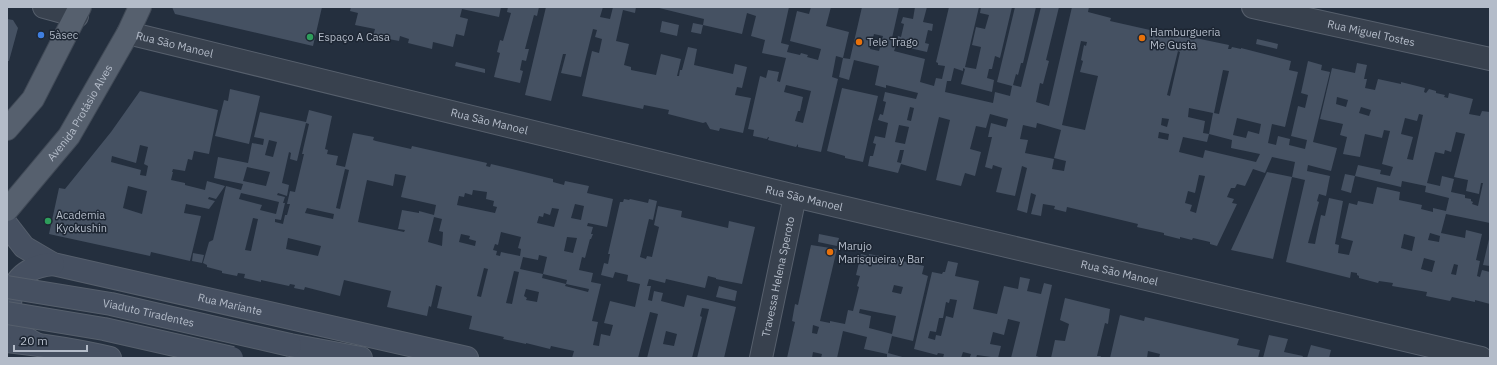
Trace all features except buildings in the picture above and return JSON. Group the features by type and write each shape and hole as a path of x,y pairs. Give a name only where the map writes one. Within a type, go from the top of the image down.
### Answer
{"main road":[{"name":"Avenida Protásio Alves","path":"7,210 69,136 128,33 140,7"},
{"path":"7,129 33,99 79,11"},
{"name":"Rua Mariante","path":"7,225 24,247 53,264 467,358"},
{"path":"36,344 24,337 13,322 10,303 12,291 19,280 28,271 40,266 53,264"},
{"name":"Viaduto Tiradentes","path":"7,287 111,304 290,345 360,358"},
{"path":"7,313 104,329 232,358"},
{"path":"7,341 85,352 110,358"}],"street":[{"path":"44,7 79,11"},
{"name":"Rua Miguel Tostes","path":"1253,7 1490,59"},
{"name":"Rua São Manoel","path":"128,33 795,196 1481,358"},
{"name":"Travessa Helena Speroto","path":"761,358 795,196"}],"place":[{"name":"5àsec","path":"41,35"},
{"name":"Espaço A Casa","path":"310,37"},
{"name":"Hamburgueria Me Gusta","path":"1142,38"},
{"name":"Tele Trago","path":"859,42"},
{"name":"Academia Kyokushin","path":"48,221"},
{"name":"Marujo Marisqueira y Bar","path":"830,252"}]}
